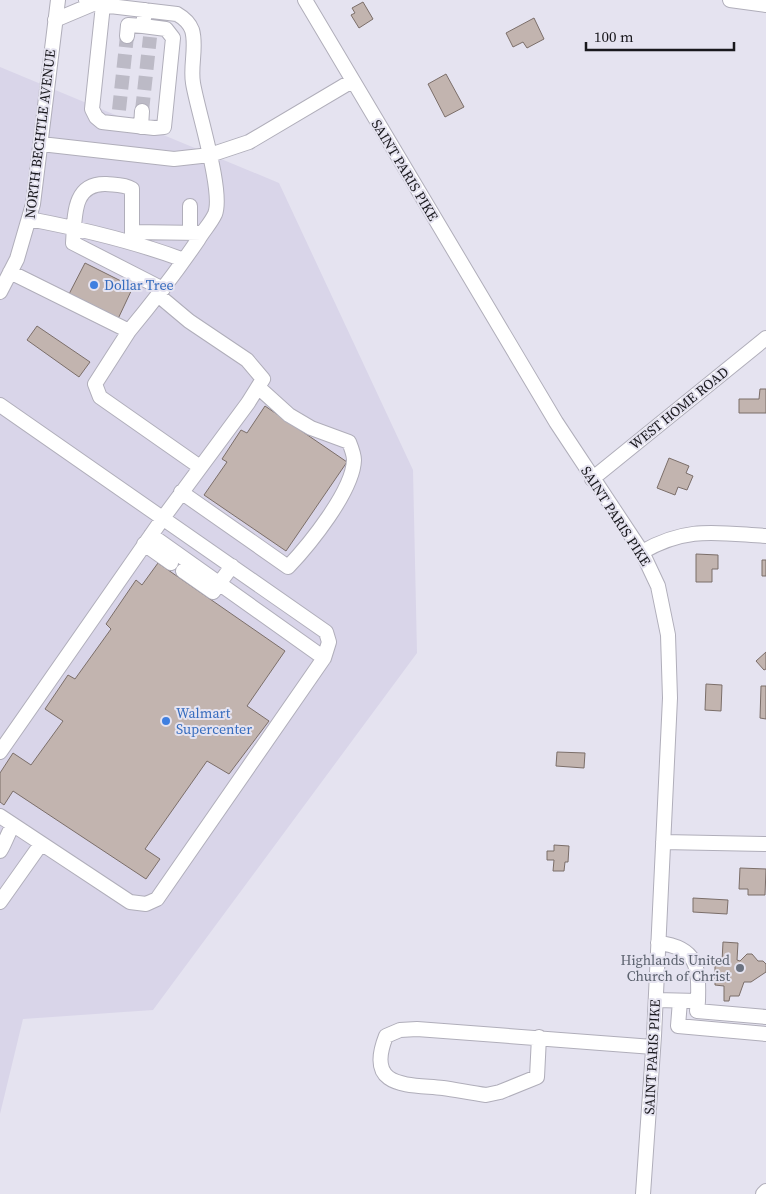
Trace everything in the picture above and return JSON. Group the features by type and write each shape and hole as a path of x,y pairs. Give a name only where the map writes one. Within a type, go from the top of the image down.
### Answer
{"street":[{"name":"NORTH BECHTLE AVENUE","path":"0,292 10,272 29,219 41,144 58,0"},
{"name":"SAINT PARIS PIKE","path":"305,0 450,247 592,479 642,552 658,586 668,635 670,698 656,1000 643,1194"},
{"path":"730,0 766,5"},
{"path":"55,20 94,3 176,14 187,20 192,30 191,68 193,85 210,155 216,197 215,213 196,233 184,260 129,331 96,384 96,390 100,397 200,467"},
{"path":"94,3 92,109 102,122 118,117 141,126 164,127 173,38 166,29 148,30 128,25 126,36"},
{"path":"145,10 148,30"},
{"path":"41,144 174,159 210,155 249,142 352,81"},
{"path":"141,126 142,111"},
{"path":"0,752 181,492 263,379 247,360 189,321 160,292 73,242 77,200 85,189 97,184 127,185 132,189 132,237"},
{"path":"190,206 196,233"},
{"path":"29,219 132,237 196,233"},
{"path":"132,237 184,260"},
{"path":"10,272 129,331"},
{"name":"WEST HOME ROAD","path":"592,479 766,338"},
{"path":"181,492 288,567 305,548 349,485 354,459 349,442 311,428 289,415 258,387"},
{"path":"0,405 326,632 329,642 324,658 157,899 146,904 130,902 0,816"},
{"path":"642,552 662,540 690,533 766,536"},
{"path":"148,540 171,563"},
{"path":"148,540 219,584 324,658"},
{"path":"183,571 213,592 232,566"},
{"path":"0,851 13,826"},
{"path":"663,842 766,844"},
{"path":"0,902 41,844"},
{"path":"658,943 678,948 696,963 699,977 697,1011 766,1017"},
{"path":"656,1000 698,1002"},
{"path":"680,1001 678,1026 766,1034"},
{"path":"539,1037 537,1078 500,1092 486,1094 402,1085 386,1078 382,1072 382,1052 386,1036 400,1030 427,1029 539,1037 653,1047"},
{"path":"763,1194 766,1191"}],"shaded area":[{"path":"0,67 279,183 413,470 417,653 153,1010 23,1019 0,1114"}],"building":[{"path":"363,2 373,19 359,28 351,15 355,13 352,8"},
{"path":"534,18 544,39 527,48 523,42 513,47 506,33"},
{"path":"446,74 464,107 445,117 428,84"},
{"path":"85,263 133,287 117,321 68,296"},
{"path":"37,326 90,362 79,377 27,340"},
{"path":"760,389 766,389 766,413 739,413 739,399 759,399"},
{"path":"265,406 347,462 286,551 204,495 227,462 222,459 241,430 247,433"},
{"path":"669,458 689,466 686,473 693,476 687,490 678,487 675,495 657,488"},
{"path":"696,554 718,555 718,569 712,569 712,582 696,582"},
{"path":"762,560 766,560 766,576 762,576"},
{"name":"Walmart Supercenter","path":"158,563 285,651 247,706 269,721 229,774 207,761 145,849 160,859 146,879 13,791 4,805 0,802 0,773 13,753 31,765 63,721 45,709 68,675 75,679 111,629 106,624 136,580 142,585"},
{"path":"766,652 766,669 764,670 756,661"},
{"path":"706,684 722,685 721,711 705,710"},
{"path":"761,686 766,686 766,719 760,718"},
{"path":"557,752 585,753 584,768 556,766"},
{"path":"554,845 569,846 568,862 565,862 564,871 553,871 554,860 547,860 547,851 554,851"},
{"path":"740,868 766,869 765,895 748,895 748,889 739,889"},
{"path":"693,898 728,900 727,914 693,912"},
{"name":"Highlands United Church of Christ","path":"723,942 738,943 737,960 740,961 747,954 752,954 758,961 763,961 766,964 766,972 751,982 744,982 739,996 730,996 729,1001 724,1001 724,986 715,985 715,962 722,962"}],"tunnel":[{"path":"119,110 127,36"},
{"path":"142,111 150,37"}],"place":[{"name":"Dollar Tree","path":"94,285"},
{"name":"Walmart Supercenter","path":"166,721"},
{"name":"Highlands United Church of Christ","path":"740,968"}]}
